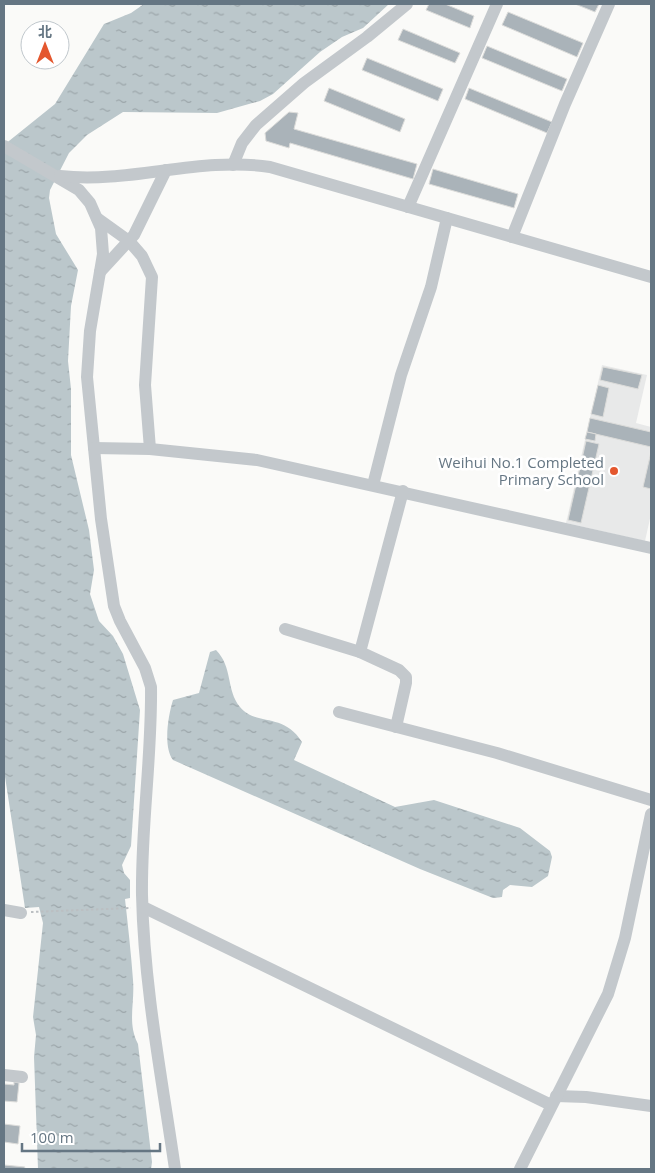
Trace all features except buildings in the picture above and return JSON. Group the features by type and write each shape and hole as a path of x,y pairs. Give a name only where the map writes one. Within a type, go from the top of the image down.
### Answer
{"street":[{"path":"233,165 242,143 256,125 304,83 367,37 407,4"},
{"path":"408,207 497,4"},
{"path":"512,237 565,104 609,4"},
{"path":"4,146 79,190 90,203 103,236 104,254 88,355 87,377 106,562 114,606 145,668 150,687 143,907 151,1004 175,1169"},
{"path":"58,176 97,177 233,165 270,167 651,277"},
{"path":"100,273 129,241 146,213 166,170"},
{"path":"97,218 129,241 142,256 152,277 145,385 150,448"},
{"path":"373,485 401,375 430,287 447,218"},
{"path":"94,448 150,448 257,460 403,491 651,548"},
{"path":"360,652 403,491"},
{"path":"285,629 360,652 399,670 406,677 396,727"},
{"path":"339,712 497,753 651,800"},
{"path":"520,1169 608,994 617,968 651,814"},
{"path":"143,907 554,1101 586,1097 651,1106"},
{"path":"4,910 21,912"},
{"path":"4,1075 22,1077"}],"path":[{"path":"21,912 143,907"}],"shaded area":[{"name":"Weihui No.1 Completed Primary School","path":"602,365 647,375 636,423 651,427 651,514 645,541 566,523"}],"water":[{"path":"144,4 389,4 363,28 342,37 320,52 273,94 260,101 217,113 123,112 87,135 69,153 50,190 49,198 56,234 78,270 71,306 68,361 71,389 71,455 89,530 94,570 90,594 99,621 113,636 123,654 140,710 131,846 122,865 124,873 130,880 130,898 125,899 133,980 132,1021 138,1044 152,1162 151,1169 38,1169 34,1057 36,1035 33,1017 43,923 39,907 25,908 4,770 4,145 55,104 104,24 131,13"},
{"path":"216,650 225,664 233,693 240,707 254,717 279,723 287,727 302,742 294,760 395,807 434,800 520,828 550,851 552,857 548,876 532,887 510,885 503,890 502,897 493,898 420,869 173,760 167,740 169,714 173,700 199,693 210,652"}],"place":[{"name":"Weihui No.1 Completed Primary School","path":"614,471"}]}
